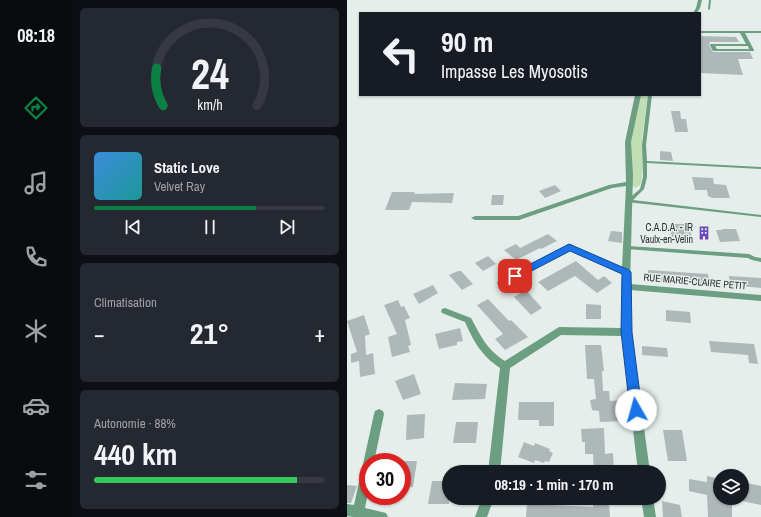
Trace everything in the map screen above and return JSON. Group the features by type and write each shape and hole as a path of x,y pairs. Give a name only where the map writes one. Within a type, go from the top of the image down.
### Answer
{"street":[{"path":"696,12 700,0"},
{"path":"701,32 761,32"},
{"path":"742,32 752,50 715,50 712,45 749,45"},
{"path":"638,96 628,136 629,201 626,272 626,332 643,465"},
{"path":"475,218 519,218 611,186 629,184"},
{"path":"501,283 569,247 626,272"},
{"name":"RUE MARIE-CLAIRE PETIT","path":"627,287 761,298"},
{"path":"445,311 468,320 485,352 491,358 505,366"},
{"path":"505,366 559,331 626,332"},
{"path":"495,465 505,366"},
{"path":"371,453 379,414"},
{"path":"359,493 353,511 382,517"},
{"path":"481,517 485,505"},
{"path":"648,505 650,517"}],"lane":[{"path":"709,9 710,0"},
{"path":"629,201 637,194 644,183 645,136 650,96"},
{"path":"645,162 761,168"},
{"path":"629,201 761,216"},
{"path":"628,248 749,256 754,260 761,260"}],"green space":[{"path":"640,96 648,96 642,138 642,178 640,185 635,188 632,185 631,154 633,125"}],"building":[{"path":"701,36 736,37 739,42 710,42 709,45 713,52 750,52 753,59 738,59 743,75 701,73"},
{"path":"671,111 680,111 681,119 686,119 688,132 675,132"},
{"path":"660,151 671,152 673,161 660,160"},
{"path":"692,177 713,178 714,184 726,185 730,198 712,198 708,196 707,190 695,190"},
{"path":"555,185 561,191 545,198 539,191"},
{"path":"392,192 415,192 414,194 454,193 452,203 412,202 409,210 385,210"},
{"path":"492,195 504,195 503,205 491,205"},
{"path":"688,224 692,237 672,237 669,225"},
{"path":"736,229 740,241 720,242 716,230"},
{"path":"611,231 622,232 622,243 608,241"},
{"path":"548,234 557,241 516,260 504,250 516,244 520,248"},
{"path":"488,256 496,264 483,271 475,263"},
{"path":"576,261 598,280 604,276 612,283 597,293 575,276 548,291 538,282"},
{"path":"648,270 708,274 710,285 648,280"},
{"path":"461,271 473,284 462,290 449,275"},
{"path":"729,276 761,278 761,288 730,285"},
{"path":"433,285 438,293 419,304 413,294"},
{"path":"526,290 542,308 531,315 514,297"},
{"path":"488,299 509,321 511,320 528,337 505,350 495,339 503,334 477,305"},
{"path":"398,300 401,307 404,306 410,318 405,320 411,345 408,346 410,352 392,357 388,337 397,334 384,305"},
{"path":"586,304 601,305 601,319 586,319"},
{"path":"666,310 690,312 691,323 666,321"},
{"path":"364,315 370,334 365,336 366,355 373,353 375,374 360,377 359,361 351,363 351,354 357,352 347,321"},
{"path":"460,328 463,341 457,342 457,345 439,349 435,334"},
{"path":"709,341 754,344 758,364 749,363 748,355 711,352"},
{"path":"585,345 601,345 604,371 602,371 603,391 609,391 610,401 626,400 629,421 600,422 599,411 592,410 590,400 596,399 594,379 587,379"},
{"path":"642,346 667,348 668,357 642,355"},
{"path":"414,374 421,394 403,400 395,381"},
{"path":"455,383 487,384 485,399 452,400"},
{"path":"519,402 554,402 554,426 539,426 539,420 518,420"},
{"path":"425,414 424,438 406,440 407,415"},
{"path":"456,422 478,422 476,443 453,443"},
{"path":"604,428 605,454 613,453 614,465 594,465 593,454 585,454 585,442 582,442 581,429"},
{"path":"663,430 682,430 687,461 668,461"},
{"path":"524,442 534,446 535,443 550,449 549,451 553,453 549,462 545,461 544,463 535,460 534,463 518,457"},
{"path":"411,461 417,461 413,487 411,487"},
{"path":"707,476 713,477 713,505 732,505 732,517 708,517 707,495 689,491 689,479 707,482"},
{"path":"432,481 442,481 442,504 428,504"},
{"path":"749,483 761,486 761,505 749,502"},
{"path":"347,485 357,486 351,503 347,503"},
{"path":"666,502 680,505 682,517 663,517 662,505 666,505"},
{"path":"527,505 593,507 593,505 609,505 610,517 526,517"}],"place":[{"name":"C.A.D.A. - IR Vaulx-en-Velin","path":"704,233"}],"route":[{"path":"515,276 569,247 626,272 626,332 636,410"}]}
